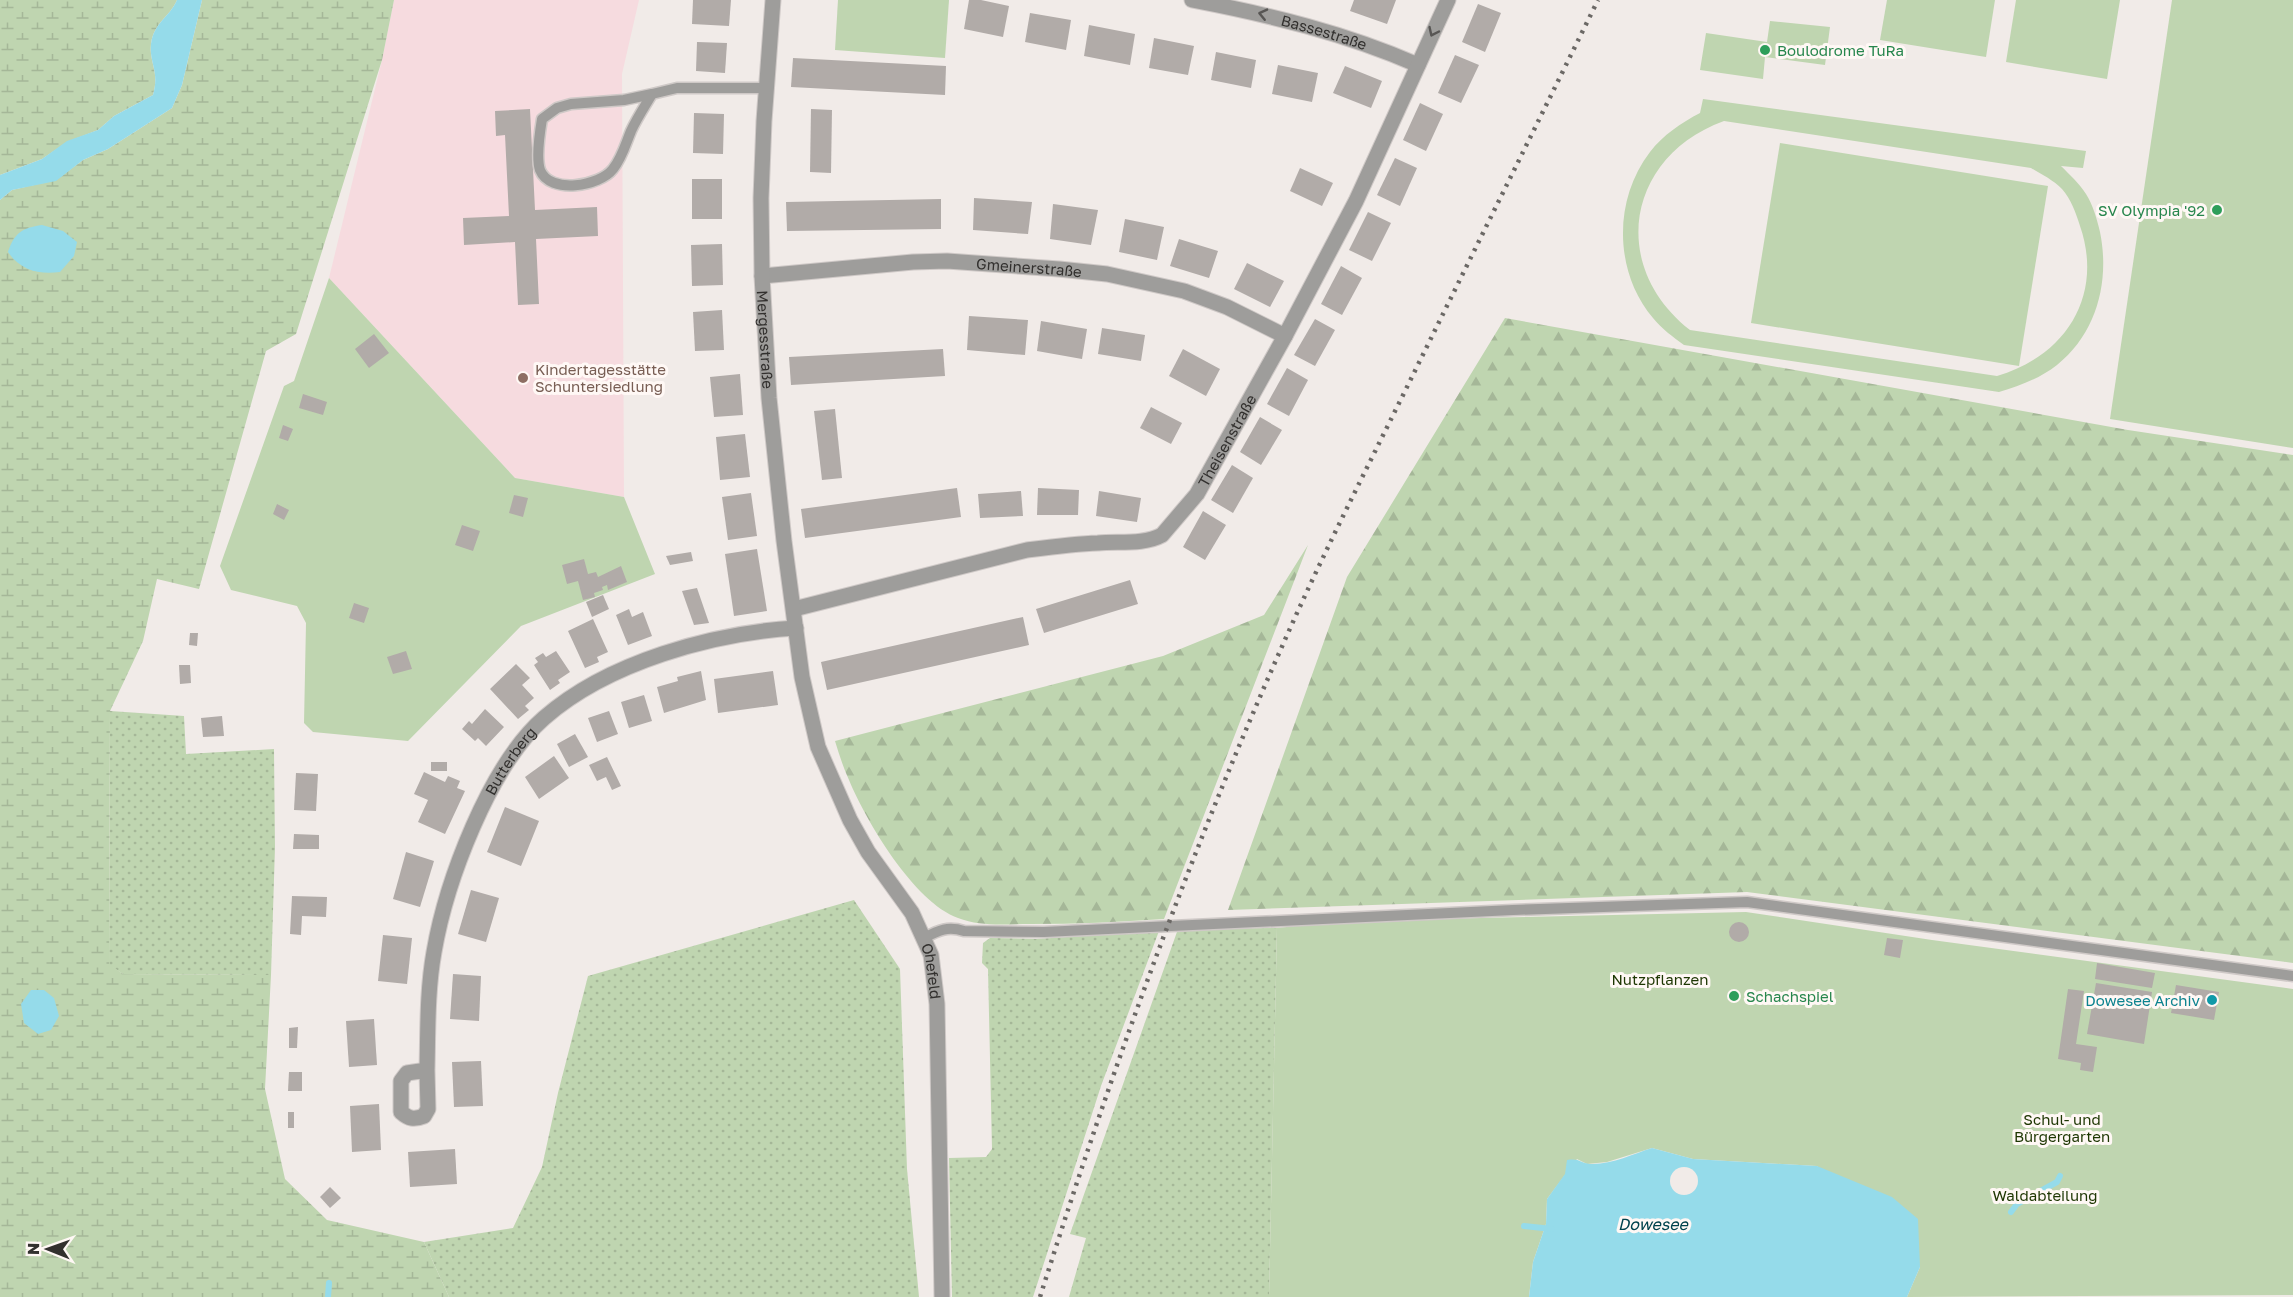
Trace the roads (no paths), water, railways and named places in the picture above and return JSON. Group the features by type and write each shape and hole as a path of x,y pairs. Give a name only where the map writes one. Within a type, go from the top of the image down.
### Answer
{"street":[{"name":"Mergesstraße","path":"773,0 761,198 764,339 774,459 802,677"},
{"name":"Bassestraße","path":"1192,0 1296,22 1418,64"},
{"name":"Theisenstraße","path":"794,609 1027,550 1065,545 1141,541 1162,535 1197,494 1285,336 1356,201 1448,0"},
{"name":"Gmeinerstraße","path":"762,276 867,265 947,261 1068,270 1147,282 1184,291 1227,307 1285,336"},
{"name":"Butterberg","path":"427,1070 432,965 446,896 486,799 524,740 543,719 570,697 627,668 688,646 774,629 796,628"},
{"name":"Ohefeld","path":"802,677 818,747 832,783 868,852 912,913 931,955 938,1004 942,1297"}],"lane":[{"path":"652,94 613,169 602,179 587,184 566,185 550,182 540,170 539,135 542,119 557,108 571,104 624,100 677,88 766,88"},
{"path":"924,938 952,927 964,931 1044,932 1501,910 1747,902 2293,976"}],"water":[{"path":"177,0 202,0 182,85 172,108 108,149 83,160 56,181 12,190 0,200 0,175 42,159 67,141 98,130 114,116 153,95 155,74 151,44 155,30"},
{"path":"42,225 63,231 77,242 74,256 60,272 45,273 31,270 18,263 8,252 13,240 20,232"},
{"path":"31,990 44,990 54,998 59,1016 51,1030 38,1034 24,1023 21,1004"},
{"name":"Dowesee","path":"1652,1148 1693,1159 1817,1166 1892,1197 1918,1219 1920,1267 1907,1297 1529,1297 1533,1262 1546,1224 1547,1199 1565,1174 1567,1160 1590,1164 1606,1163"}],"waterway":[{"path":"2011,1212 2017,1204 2057,1182 2060,1176"},
{"path":"1524,1226 1552,1229"},
{"path":"328,1297 329,1283"}],"railway":[{"path":"1040,1297 1066,1215 1151,971 1246,730 1326,552 1598,0"}],"place":[{"name":"Boulodrome TuRa","path":"1765,50"},
{"name":"SV Olympia '92","path":"2217,210"},
{"name":"Kindertagesstätte Schuntersiedlung","path":"523,378"},
{"name":"Schachspiel","path":"1734,996"},
{"name":"Dowesee Archiv","path":"2212,1000"}],"park label":[{"name":"Nutzpflanzen","path":"1660,979"},
{"name":"Schul- und Bürgergarten","path":"2062,1128"},
{"name":"Waldabteilung","path":"2045,1195"}]}
